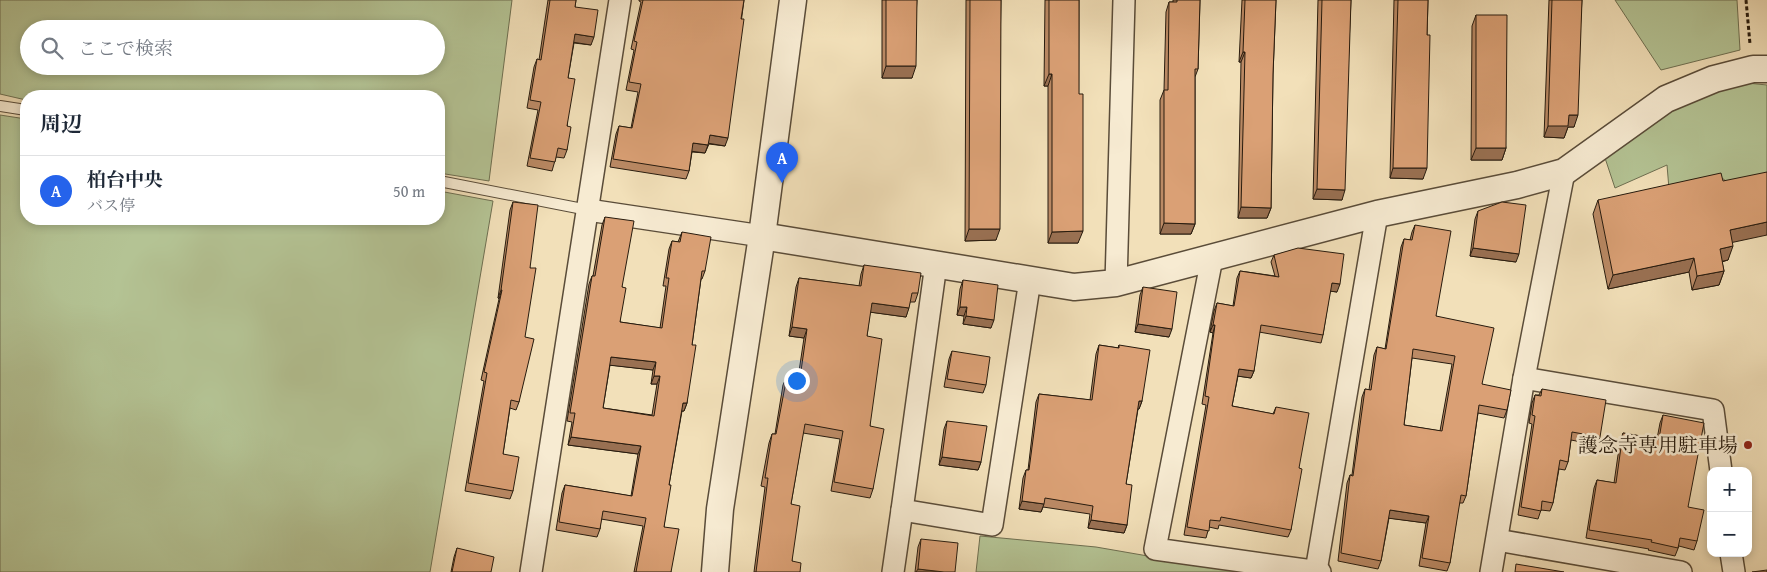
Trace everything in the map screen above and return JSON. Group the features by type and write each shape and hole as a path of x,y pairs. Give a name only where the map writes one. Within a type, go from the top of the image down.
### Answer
{"street":[{"path":"531,572 620,0"},
{"path":"715,572 720,509 762,236 793,0"},
{"path":"1116,283 1124,0"},
{"path":"588,210 762,236 1074,287 1116,283 1377,214 1517,185 1564,172 1666,100 1714,79 1760,69"},
{"path":"1491,572 1524,378 1564,172"},
{"path":"1316,571 1377,214"},
{"path":"1212,258 1155,549 1320,572"},
{"path":"893,572 936,264"},
{"path":"902,510 992,525 1030,280"},
{"path":"1524,378 1713,410 1720,467"},
{"path":"1497,540 1681,572"},
{"path":"1732,557 1734,572"}],"lane":[{"path":"0,106 20,109"},
{"path":"445,182 588,210"}],"path":[{"path":"1746,0 1760,69"}],"green space":[{"path":"0,0 512,0 489,181 445,174 445,90 20,90 20,99 0,94"},
{"path":"1615,0 1737,0 1740,50 1661,70"},
{"path":"1747,83 1767,85 1767,181 1727,189 1724,179 1669,189 1667,165 1615,188 1603,152 1670,105"},
{"path":"0,115 20,118 20,225 445,225 445,192 493,201 430,572 0,572"},
{"path":"980,536 1096,547 1240,572 976,572"}],"building":[{"path":"550,0 576,0 575,7 598,10 594,37 575,34 568,78 575,79 567,126 571,127 567,150 558,148 555,162 530,158 541,102 530,100 537,59 541,60"},
{"path":"643,0 744,0 741,19 744,19 728,138 710,135 708,145 693,143 689,171 613,159 619,126 632,128 641,84 629,82 637,42 634,41"},
{"path":"886,0 917,0 916,66 886,66"},
{"path":"970,0 1001,0 1000,229 969,229"},
{"path":"1049,0 1079,0 1079,94 1083,94 1083,231 1052,232 1052,74 1049,74"},
{"path":"1177,0 1200,0 1198,69 1195,69 1195,224 1164,223 1164,90 1168,90 1169,2 1177,2"},
{"path":"1245,0 1276,0 1271,208 1241,207"},
{"path":"1322,0 1351,0 1345,190 1317,189"},
{"path":"1398,0 1428,0 1427,35 1430,35 1427,168 1393,168"},
{"path":"1552,0 1582,0 1578,115 1569,115 1568,126 1548,126"},
{"path":"1476,15 1507,15 1506,148 1476,148"},
{"path":"1767,172 1767,222 1730,230 1733,246 1720,249 1724,271 1697,276 1694,258 1613,275 1598,200 1721,173 1723,181"},
{"path":"513,202 538,205 530,268 536,268 525,337 534,339 519,402 511,400 503,454 519,457 513,491 468,483 487,373 484,372 502,290"},
{"path":"1502,202 1526,205 1519,254 1473,248 1478,211"},
{"path":"605,217 634,221 622,287 626,288 620,322 662,328 669,278 666,278 672,241 680,242 682,232 711,237 705,271 702,271 692,345 696,345 687,403 683,403 669,485 671,485 664,527 679,529 671,572 636,572 646,518 603,511 600,529 559,522 565,485 632,496 641,446 571,437 575,413 570,413 592,276 595,276","holes":["611,357 656,362 654,376 660,376 654,416 603,408"]},
{"path":"1415,225 1451,231 1436,316 1494,328 1482,384 1511,390 1507,410 1479,405 1466,496 1461,495 1450,563 1422,558 1429,516 1390,510 1381,561 1341,553 1350,475 1353,476 1365,389 1371,390 1377,347 1386,349 1404,239 1412,240","holes":["1413,349 1455,356 1442,431 1404,425"]},
{"path":"1298,248 1344,254 1340,284 1332,283 1323,335 1261,325 1254,371 1239,369 1232,406 1274,414 1276,407 1309,413 1299,468 1302,469 1291,530 1221,517 1220,521 1210,520 1209,531 1187,527 1209,397 1205,396 1217,303 1234,306 1240,271 1279,277 1274,255"},
{"path":"864,265 921,273 918,293 912,293 909,308 872,303 867,336 882,339 870,426 884,429 873,489 834,482 843,431 805,424 791,504 800,506 792,561 801,563 800,572 756,572 768,478 765,478 772,434 776,434 787,376 800,378 807,329 792,327 799,278 861,286"},
{"path":"963,280 998,285 994,320 966,316 967,307 960,307"},
{"path":"1143,287 1177,292 1172,329 1138,324"},
{"path":"1099,345 1119,348 1119,345 1150,350 1142,401 1139,401 1126,484 1132,485 1127,525 1091,520 1093,506 1045,498 1044,504 1022,501 1026,470 1029,470 1039,394 1092,400"},
{"path":"952,351 990,357 986,385 947,379"},
{"path":"1542,389 1606,400 1600,437 1572,432 1568,462 1560,460 1553,503 1542,501 1541,511 1521,507 1535,416 1532,415 1535,395 1541,396"},
{"path":"1663,415 1704,423 1688,507 1704,510 1697,541 1680,538 1678,548 1651,542 1652,540 1589,530 1597,480 1616,483 1623,433 1659,439"},
{"path":"947,421 987,426 981,462 942,457"},
{"path":"921,539 958,543 955,572 918,569"},
{"path":"457,548 494,557 491,572 452,572"},
{"path":"1516,564 1564,572 1515,572"}],"place":[{"name":"柏台中央","path":"782,183"},
{"name":"護念寺専用駐車場","path":"1748,445"}]}
